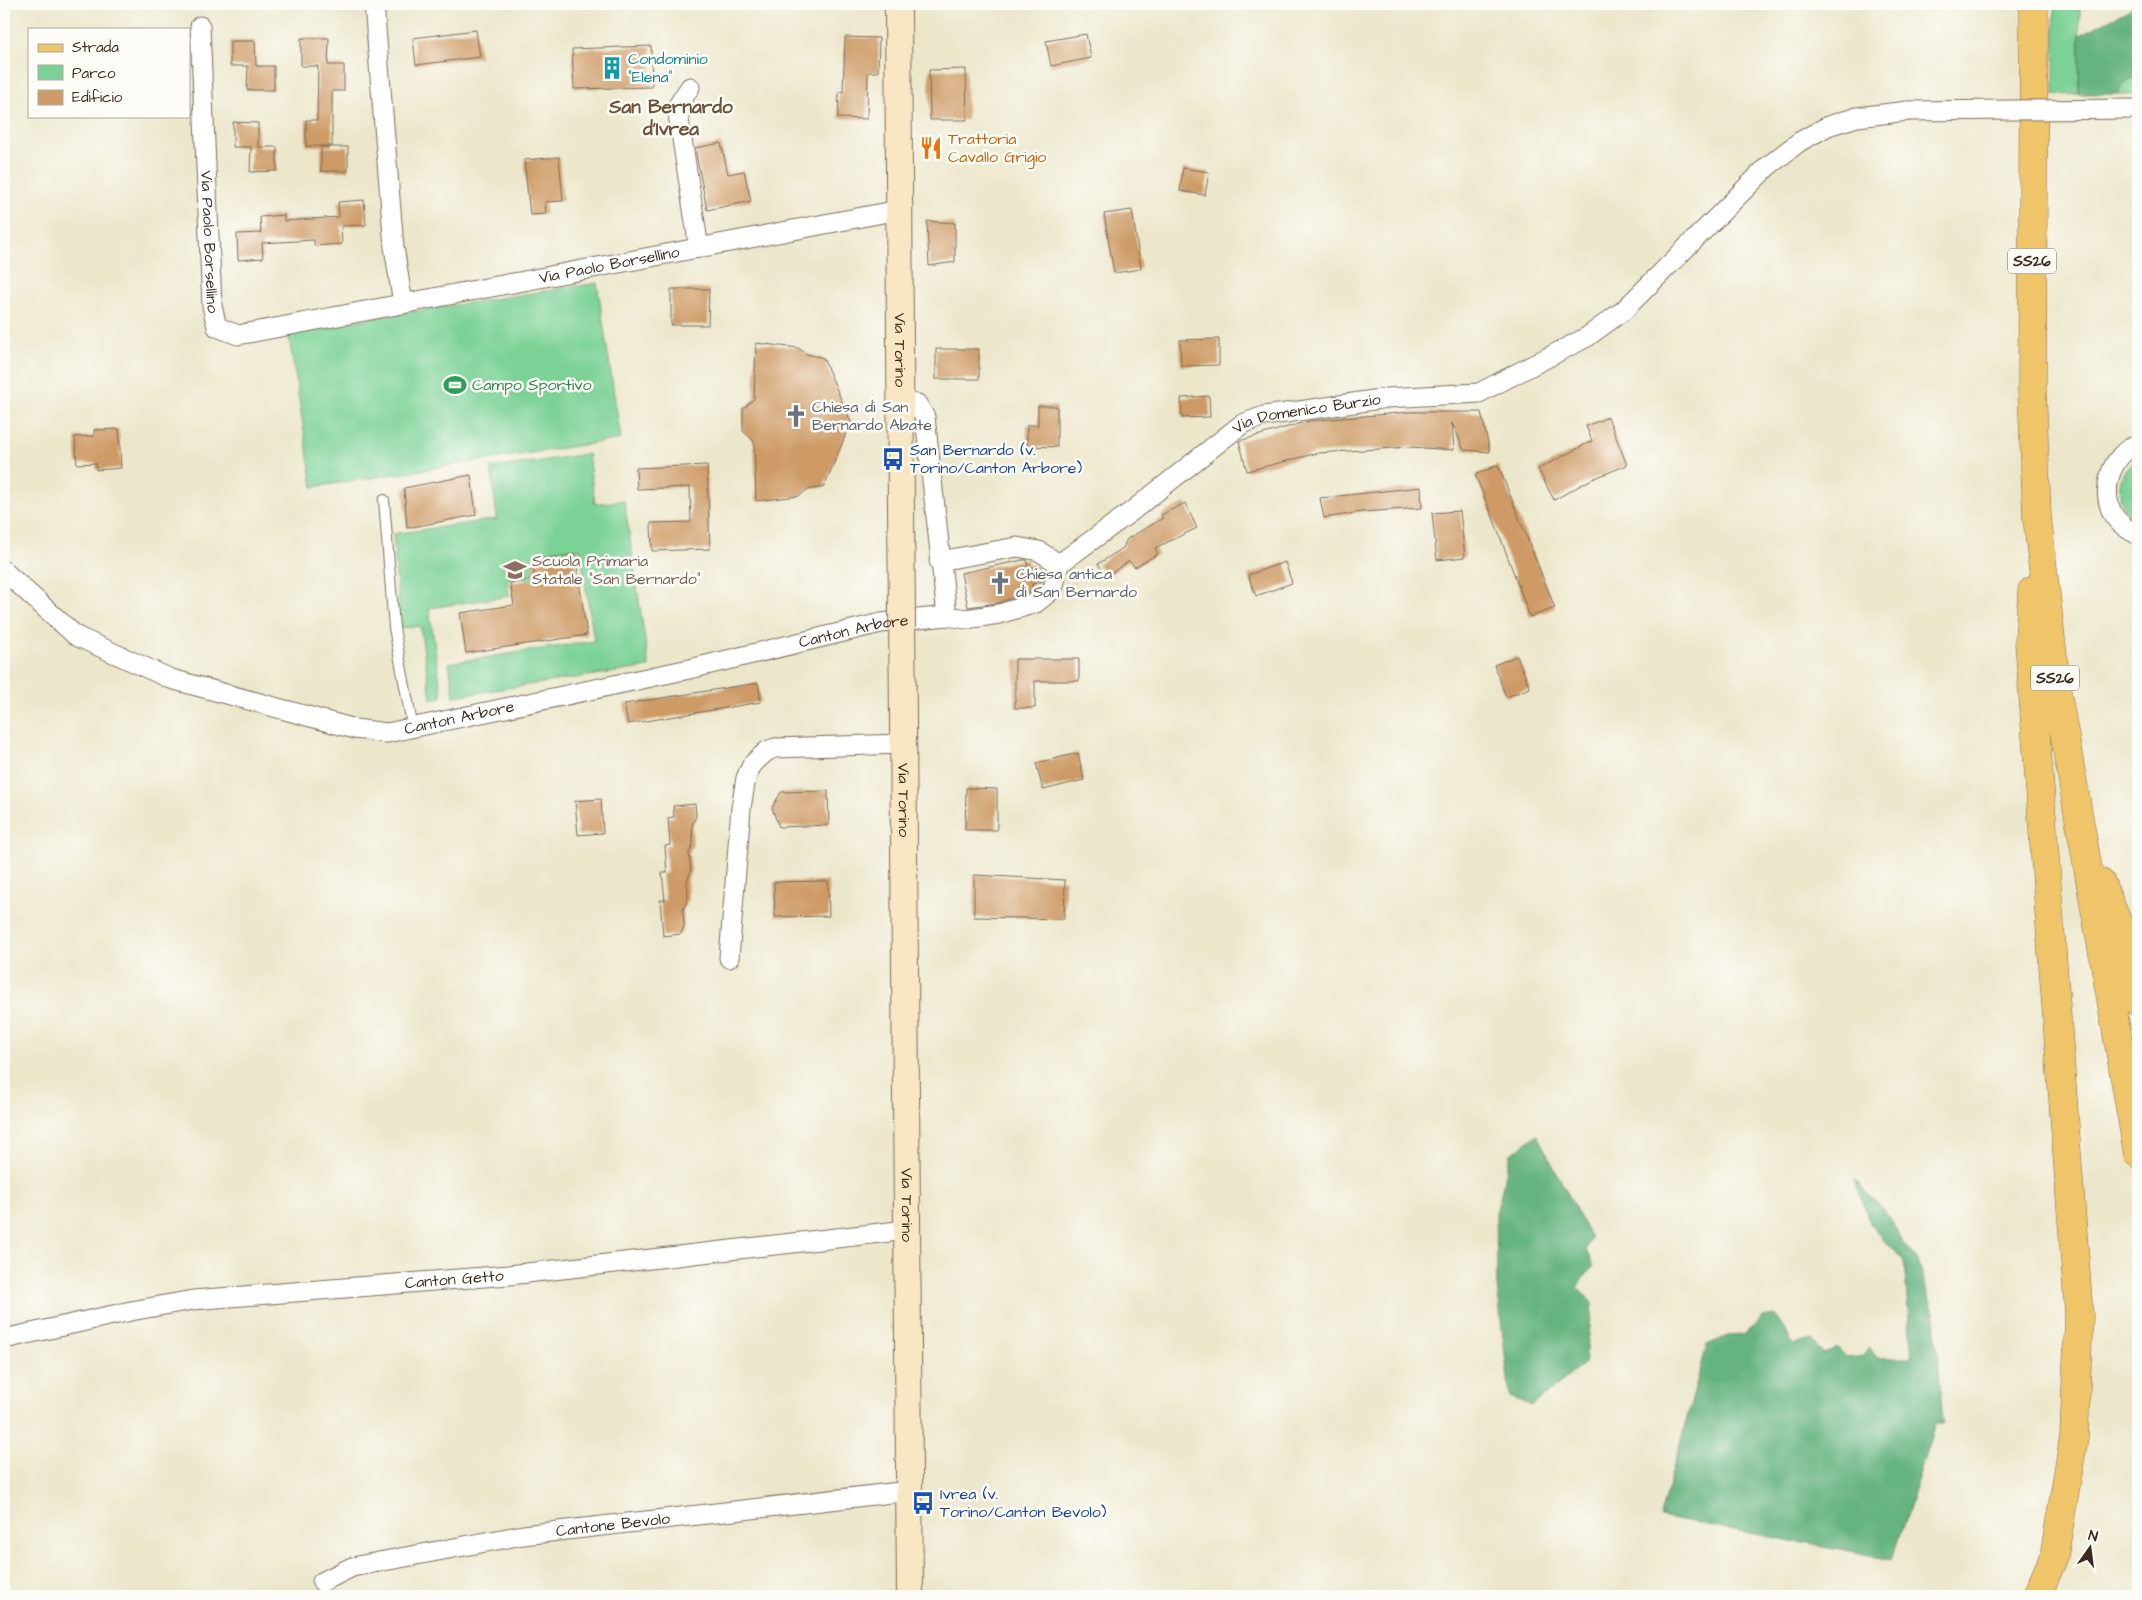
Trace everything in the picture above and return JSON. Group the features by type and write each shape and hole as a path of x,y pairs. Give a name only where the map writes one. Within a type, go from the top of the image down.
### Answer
{"main road":[{"name":"SS26","path":"2034,4 2032,390 2037,517 2057,692 2138,1154"},
{"path":"2037,517 2029,642 2078,1315 2074,1438 2054,1556 2037,1596"},
{"path":"2082,837 2118,924 2138,1002"}],"street":[{"path":"374,4 394,247 403,304"},
{"name":"Via Torino","path":"898,4 910,1596"},
{"name":"Via Paolo Borsellino","path":"200,26 212,306 217,327 238,335 899,210"},
{"name":"Via Paolo Borsellino","path":"690,87 677,108 699,248"},
{"name":"Via Domenico Burzio","path":"1059,564 1132,511 1242,424 1264,416 1387,398 1479,393 1587,337 1624,310 1767,167 1799,142 1828,126 1857,116 1908,111 2138,109"},
{"path":"900,402 917,404 925,417 939,561 947,616"},
{"path":"2138,444 2119,457 2109,475 2107,495 2114,515 2124,527 2138,535"},
{"path":"939,561 1017,547 1039,551 1059,564"},
{"name":"Canton Arbore","path":"4,571 76,636 171,679 355,729 387,733 694,668 881,623 947,616 966,619 999,614 1036,603 1053,589 1059,564"},
{"path":"729,958 741,808 746,778 752,766 767,751 775,748 903,732"},
{"name":"Canton Getto","path":"4,1339 131,1311 193,1300 509,1275 907,1230"},
{"name":"Cantone Bevolo","path":"322,1582 352,1567 524,1535 909,1492"}],"lane":[{"path":"384,500 394,628 413,728"}],"green space":[{"path":"2055,4 2080,4 2079,94 2054,95"},
{"path":"2138,5 2138,75 2122,83 2117,94 2079,94 2080,35"},
{"path":"2138,75 2138,94 2117,94 2122,83"},
{"name":"Campo Sportivo","path":"597,283 621,439 313,487 288,331"},
{"name":"Scuola Primaria Statale \"San Bernardo\"","path":"588,454 595,504 624,500 649,667 454,696 449,663 594,641 580,549 532,555 537,595 529,596 526,577 507,580 509,596 429,608 442,697 431,699 420,626 400,628 393,534 497,519 491,468"},
{"path":"2138,457 2138,524 2124,508 2120,490 2124,472"},
{"path":"1537,1135 1591,1238 1586,1250 1593,1266 1577,1287 1593,1304 1585,1363 1532,1406 1510,1397 1497,1286 1496,1213 1511,1154"},
{"path":"1854,1179 1890,1217 1902,1242 1918,1261 1935,1316 1943,1424 1935,1424 1892,1560 1660,1516 1707,1345 1728,1336 1742,1335 1757,1324 1762,1316 1774,1314 1794,1345 1812,1340 1824,1354 1837,1347 1847,1358 1863,1356 1869,1347 1877,1358 1912,1358 1904,1261 1871,1225"}],"building":[{"path":"476,30 480,57 416,65 413,38"},
{"path":"1086,34 1091,58 1051,66 1046,41"},
{"path":"845,37 879,38 878,72 868,72 867,119 838,118 839,92 843,92"},
{"path":"301,38 329,38 328,65 344,65 344,91 332,91 332,146 306,146 306,120 317,120 318,66 301,66"},
{"path":"230,41 255,41 256,66 274,66 274,90 247,90 248,66 230,66"},
{"name":"Condominio \"Elena\"","path":"651,46 652,87 574,89 572,49"},
{"path":"966,69 967,120 930,120 929,70"},
{"path":"233,122 258,123 258,147 277,147 277,171 250,172 251,147 233,147"},
{"path":"721,143 728,174 744,171 751,201 707,210 695,148"},
{"path":"321,147 348,147 348,171 321,171"},
{"path":"559,157 563,201 545,202 546,214 530,215 524,160"},
{"path":"1183,168 1209,172 1205,195 1180,191"},
{"path":"364,200 366,225 341,226 342,244 314,246 314,240 262,243 263,258 238,260 237,234 261,233 260,217 284,215 284,221 339,217 338,202"},
{"path":"1132,210 1141,269 1114,273 1104,214"},
{"path":"927,221 955,223 955,262 929,266"},
{"path":"671,289 709,289 708,325 671,325"},
{"path":"1219,339 1219,365 1181,366 1180,340"},
{"name":"Chiesa di San Bernardo Abate","path":"756,343 798,348 807,354 823,358 851,422 824,487 807,490 799,496 756,501 754,441 743,431 743,409 754,399"},
{"path":"936,349 979,349 979,379 936,379"},
{"path":"1209,396 1210,417 1182,418 1181,398"},
{"path":"1038,406 1057,406 1057,447 1027,446 1027,425 1038,425"},
{"path":"1410,412 1481,412 1490,452 1464,450 1452,423 1454,450 1409,447 1318,453 1247,471 1239,441 1309,421"},
{"path":"1608,417 1627,465 1590,480 1554,500 1538,469 1592,441 1586,426"},
{"path":"119,429 121,468 96,470 96,463 77,464 75,437 94,436 94,430"},
{"path":"707,465 710,549 652,551 651,523 691,522 690,487 637,489 636,468"},
{"path":"1498,465 1555,608 1530,617 1475,475"},
{"path":"471,475 476,515 407,528 404,488"},
{"path":"1421,487 1422,508 1361,512 1324,518 1320,498"},
{"path":"1185,503 1197,528 1155,548 1158,554 1135,567 1129,561 1107,576 1098,564 1123,548 1127,539 1163,518 1161,515"},
{"path":"1460,511 1465,557 1437,560 1432,513"},
{"path":"575,554 587,635 466,653 460,613 514,605 510,583 535,579 532,560"},
{"name":"Chiesa antica di San Bernardo","path":"1027,560 1028,568 1037,566 1041,582 1032,584 1033,591 997,603 968,607 961,573"},
{"path":"1285,562 1292,583 1256,596 1248,575"},
{"path":"1517,656 1530,688 1506,697 1494,665"},
{"path":"1015,659 1079,659 1079,681 1035,681 1035,708 1015,708"},
{"path":"758,683 761,702 628,724 624,704"},
{"path":"1078,753 1084,780 1043,790 1036,763"},
{"path":"966,788 997,789 997,830 965,830"},
{"path":"828,791 829,825 779,827 772,808 781,792"},
{"path":"601,799 603,833 578,835 575,801"},
{"path":"695,804 696,816 692,826 693,844 689,853 691,871 687,881 688,898 683,910 684,926 681,934 663,936 660,900 665,900 662,873 667,873 665,846 670,845 668,818 674,817 673,806"},
{"path":"974,875 1065,880 1064,919 974,917"},
{"path":"828,881 829,916 775,917 774,882"}],"place":[{"name":"Condominio \"Elena\"","path":"612,68"},
{"name":"Trattoria Cavallo Grigio","path":"931,148"},
{"name":"Campo Sportivo","path":"455,385"},
{"name":"Chiesa di San Bernardo Abate","path":"796,416"},
{"name":"San Bernardo (v. Torino/Canton Arbore)","path":"893,459"},
{"name":"Scuola Primaria Statale \"San Bernardo\"","path":"515,570"},
{"name":"Chiesa antica di San Bernardo","path":"1000,583"},
{"name":"Ivrea (v. Torino/Canton Bevolo)","path":"923,1503"}],"district":[{"name":"San Bernardo d'Ivrea","path":"671,118"}]}
